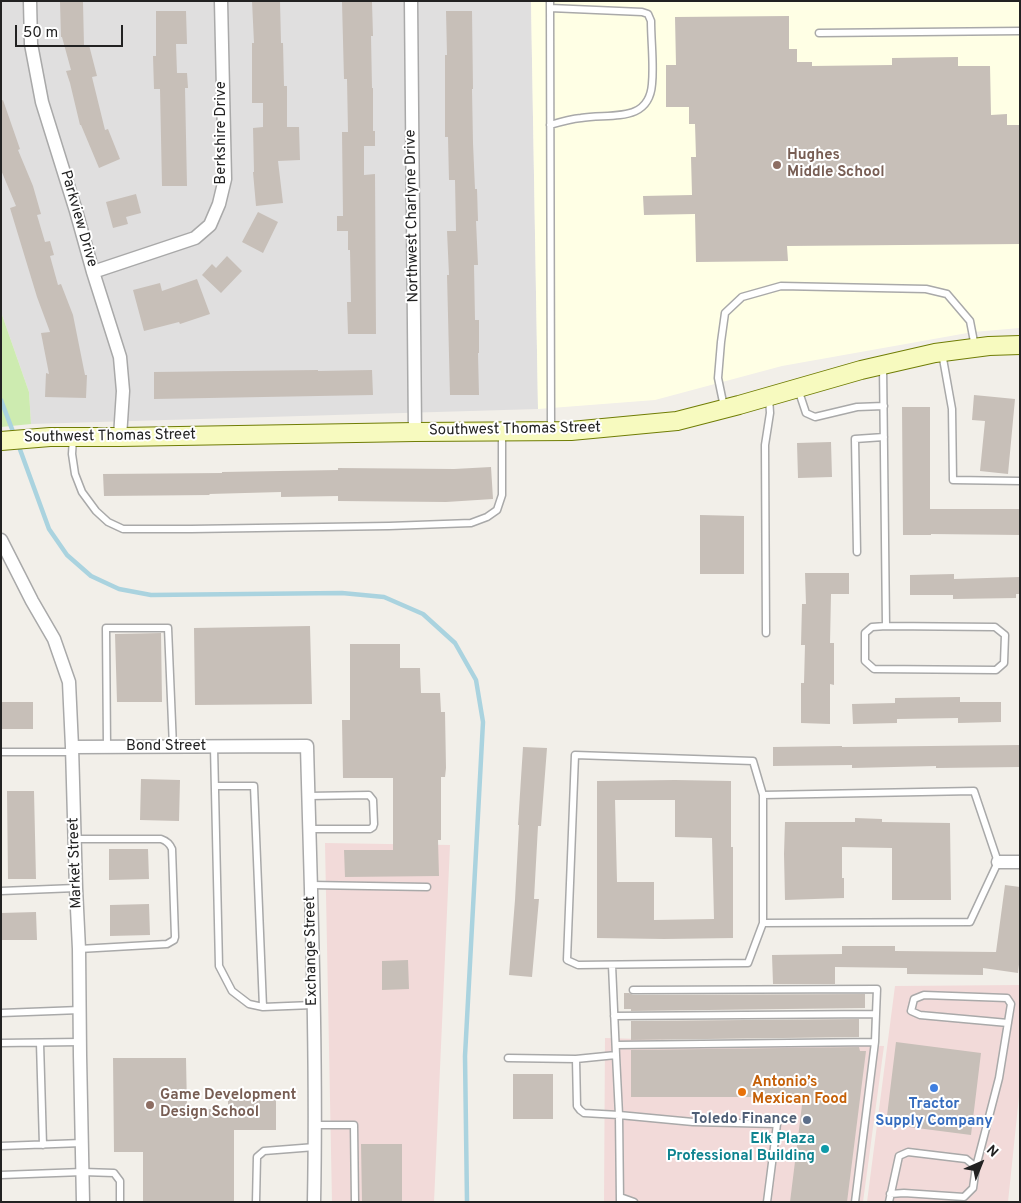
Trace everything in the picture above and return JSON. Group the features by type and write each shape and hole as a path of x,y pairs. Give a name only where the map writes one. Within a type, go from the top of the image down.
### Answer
{"street":[{"name":"Parkview Drive","path":"30,1 31,44 42,102 120,357 124,391 120,437"},
{"name":"Berkshire Drive","path":"93,272 195,238 210,225 219,204 225,178 221,1"},
{"name":"Northwest Charlyne Drive","path":"411,1 415,432"},
{"name":"Southwest Thomas Street","path":"1,441 27,438 73,437 571,431 677,421 883,365 942,352 1020,345"},
{"name":"Market Street","path":"1,540 32,601 54,638 68,682 79,949 83,1202"},
{"name":"Bond Street","path":"72,749 107,746 260,747"},
{"name":"Exchange Street","path":"260,747 307,746 315,1125 314,1202"},
{"path":"998,862 1020,862"}],"lane":[{"path":"550,124 581,118 634,113 642,108 649,98 652,84 651,21 648,14 550,4 550,124 550,431"},
{"path":"819,34 1020,30"},
{"path":"724,408 718,378 725,313 742,297 781,286 926,289 947,294 970,321 975,348"},
{"path":"942,352 952,410 953,480 1020,481"},
{"path":"883,365 886,626"},
{"path":"797,388 806,413 815,417 856,407 884,406"},
{"path":"766,633 765,445 770,413 769,396"},
{"path":"73,437 74,474 82,492 96,512 108,522 123,529 191,529 471,523 487,518 497,510 502,495 502,431"},
{"path":"857,552 855,439 884,437"},
{"path":"886,626 995,626 1005,635 1004,663 996,670 874,669 865,661 865,633 872,627 886,626"},
{"path":"107,746 106,628 168,628 173,747"},
{"path":"214,747 219,966 232,991 249,1004 263,1007 313,1005"},
{"path":"1,752 72,749"},
{"path":"575,755 753,761 763,795 763,923 748,963 578,965 567,960 575,755"},
{"path":"215,786 254,786 263,1007"},
{"path":"763,795 974,791 998,862 970,922 763,923"},
{"path":"308,796 369,795 374,800 374,824 370,829 309,829"},
{"path":"75,839 161,839 171,845 173,859 174,940 167,944 79,949"},
{"path":"311,885 427,887"},
{"path":"1,890 76,888"},
{"path":"612,965 619,1115 620,1199 634,1202"},
{"path":"633,990 877,989 875,1042 855,1202"},
{"path":"890,1194 904,1193 964,1197 973,1188 976,1167 999,1078 1008,1023 1011,1004 1008,998 924,995 914,999 911,1011 920,1015 1008,1023"},
{"path":"1,1013 80,1010"},
{"path":"614,1016 876,1014"},
{"path":"1,1043 80,1042"},
{"path":"616,1045 875,1042"},
{"path":"40,1043 43,1145"},
{"path":"508,1058 576,1059 616,1055"},
{"path":"576,1059 577,1106 584,1113 693,1122 777,1124 767,1202"},
{"path":"315,1125 354,1125 355,1202"},
{"path":"1,1146 82,1143"},
{"path":"256,1202 257,1157 264,1151 315,1147"},
{"path":"889,1202 899,1156 908,1152 966,1159 976,1167"},
{"path":"1,1175 82,1172 114,1173 120,1181 120,1202"}],"shaded area":[{"path":"1,1 531,1 538,409 31,424 29,392 1,312"},
{"name":"Hughes Middle School","path":"531,1 1020,1 1020,328 973,332 782,366 655,400 538,409"},
{"path":"325,843 450,845 434,1202 332,1202"},
{"path":"1020,985 1020,1087 1008,1202 867,1202 895,986"},
{"path":"605,1038 884,1046 863,1202 604,1202"}],"green space":[{"path":"1,312 29,392 31,424 1,427"}],"building":[{"path":"252,1 280,1 284,86 287,86 287,127 299,127 300,160 278,161 283,203 256,206 253,172 253,128 263,127 263,103 252,103 252,43 254,43"},
{"path":"60,2 83,2 84,46 89,45 97,76 92,77 105,130 108,129 120,159 99,168 80,125 66,71 71,70 61,37"},
{"path":"342,2 372,2 372,88 375,146 364,146 364,175 375,174 376,334 348,334 347,302 351,302 348,231 337,231 337,216 343,216 342,132 348,132 347,79 344,79"},
{"path":"156,11 186,11 187,44 176,44 177,73 187,73 188,88 185,88 187,186 162,186 160,89 154,89 153,56 156,56"},
{"path":"446,11 472,11 473,143 478,221 476,221 478,265 474,265 475,320 479,320 479,395 450,395 447,231 456,231 455,180 449,180 448,137 445,137"},
{"path":"789,16 789,49 797,49 797,62 812,62 812,66 892,65 892,58 958,57 958,66 990,66 991,115 1007,114 1007,125 1020,125 1020,244 787,246 788,261 696,262 695,214 644,215 643,196 692,195 691,157 696,157 695,124 689,124 689,107 666,107 666,65 676,65 675,17"},
{"path":"3,100 20,149 18,150 33,186 41,214 37,215 45,242 50,241 54,255 50,256 58,285 61,284 73,315 85,375 87,375 86,398 45,397 46,373 49,374 41,333 50,332 37,297 10,208 16,206 1,170 1,101"},
{"path":"136,194 141,213 126,217 128,224 113,228 106,202"},
{"path":"258,212 278,222 263,253 242,242"},
{"path":"227,256 242,271 221,293 202,275 212,264 216,268"},
{"path":"197,279 210,314 180,324 179,322 144,331 133,290 160,283 162,291"},
{"path":"372,370 373,395 154,399 154,372"},
{"path":"974,395 1015,399 1008,474 980,471 985,421 972,420"},
{"path":"902,407 930,407 930,509 1020,509 1020,535 903,535"},
{"path":"831,442 832,477 798,478 797,443"},
{"path":"491,467 493,499 446,502 338,501 338,496 281,497 281,492 104,496 103,474 222,473 338,470 338,468 454,469"},
{"path":"700,515 744,516 744,574 700,574"},
{"path":"805,573 849,573 849,594 831,594 830,643 834,643 834,685 830,684 830,724 801,723 801,683 804,683 805,645 801,645 802,604 806,604"},
{"path":"954,574 954,579 1020,577 1020,594 1016,594 1016,598 953,599 953,595 910,595 910,575"},
{"path":"310,626 312,704 195,705 194,628"},
{"path":"161,633 162,702 117,702 115,634"},
{"path":"350,644 400,644 400,668 420,668 421,693 440,693 441,712 445,712 446,768 445,777 441,777 441,840 438,840 439,876 345,877 344,850 393,850 393,778 343,778 342,720 350,720"},
{"path":"960,697 960,702 1001,702 1001,722 958,723 958,718 897,719 897,723 853,724 852,704 895,703 895,698"},
{"path":"1,702 33,702 33,729 1,729"},
{"path":"1020,745 1020,767 852,768 852,765 773,766 773,747"},
{"path":"523,747 547,748 541,826 538,826 534,899 539,899 532,977 509,975"},
{"path":"141,779 180,780 179,821 140,820"},
{"path":"597,781 731,781 733,938 597,938","holes":["615,800 675,800 675,837 712,838 714,919 654,920 654,882 617,882"]},
{"path":"7,791 34,791 36,879 8,879"},
{"path":"855,818 882,819 882,822 950,823 951,900 892,900 892,848 842,847 844,898 785,900 785,822 855,822"},
{"path":"109,849 148,849 149,879 109,880"},
{"path":"1005,885 1020,887 1020,956 1018,973 983,968 983,975 907,974 907,968 835,967 835,984 773,984 772,955 842,954 842,946 895,946 895,951 996,952"},
{"path":"149,904 150,935 110,936 110,905"},
{"path":"36,912 37,940 1,940 1,913"},
{"path":"408,960 409,989 382,990 382,961"},
{"path":"624,993 633,995 865,994 865,1008 631,1011 631,1009 624,1009"},
{"path":"859,1019 859,1037 631,1040 631,1021"},
{"name":"Tractor Supply Company","path":"896,1042 981,1053 971,1135 886,1124"},
{"name":"Elk Plaza Professional Building","path":"859,1047 860,1051 866,1051 847,1202 790,1202 803,1097 631,1097 631,1050"},
{"name":"Game Development Design School","path":"113,1058 186,1058 187,1109 228,1109 228,1098 276,1098 276,1130 234,1130 234,1202 143,1202 143,1152 114,1152"},
{"path":"513,1074 553,1074 553,1119 513,1119"},
{"path":"361,1144 402,1144 402,1202 362,1202"}],"waterway":[{"path":"1,400 15,437"},
{"path":"18,444 49,529 67,555 91,576 119,589 151,595 342,593 384,597 423,614 455,643 476,680 483,722 465,1056 467,1202"}],"place":[{"name":"Hughes Middle School","path":"777,165"},
{"name":"Tractor Supply Company","path":"934,1088"},
{"name":"Antonio’s Mexican Food","path":"742,1092"},
{"name":"Game Development Design School","path":"150,1105"},
{"name":"Toledo Finance","path":"807,1120"},
{"name":"Elk Plaza Professional Building","path":"825,1149"}]}
